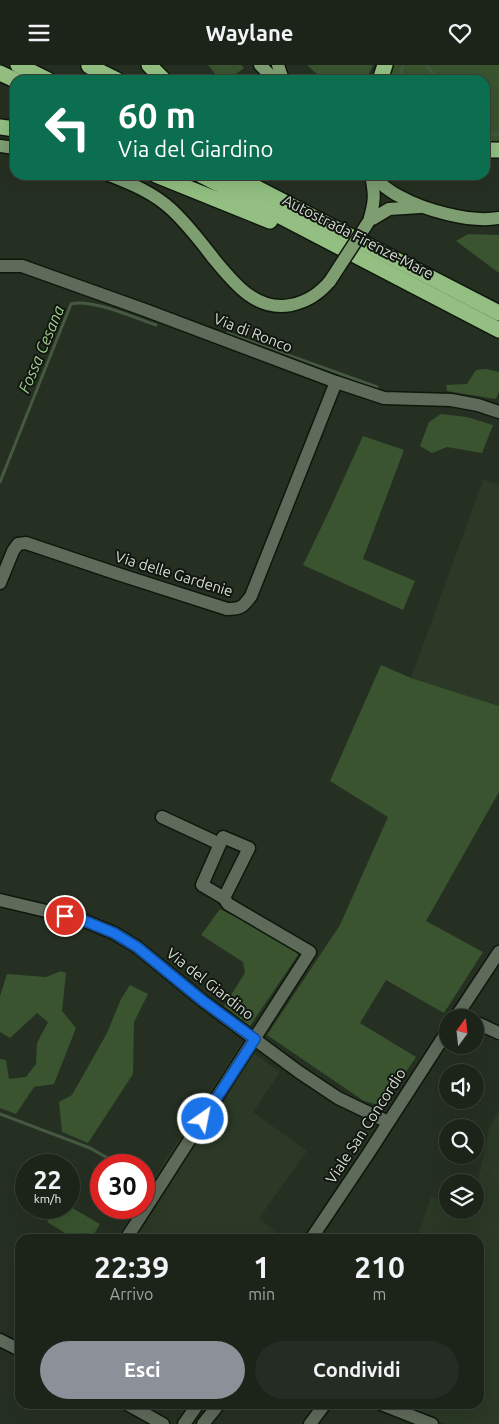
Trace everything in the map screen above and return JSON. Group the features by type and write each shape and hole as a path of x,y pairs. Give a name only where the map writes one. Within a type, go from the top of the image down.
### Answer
{"highway":[{"path":"18,65 38,75"},
{"path":"24,65 39,75"},
{"path":"150,65 159,75"},
{"path":"89,67 106,75"},
{"path":"169,180 333,243"},
{"name":"Autostrada Firenze-Mare","path":"211,180 499,330"},
{"name":"Autostrada Firenze-Mare","path":"242,180 499,313"}],"main road":[{"path":"260,65 270,75"},
{"path":"122,180 158,198 170,208 194,233 240,289 260,301 276,306 296,304 310,298 330,281 369,221 375,196 372,180"},
{"path":"377,180 394,193 423,207 456,216 498,219"},
{"path":"369,221 389,209 423,207"}],"street":[{"name":"Via di Ronco","path":"0,266 22,266 384,398 451,400 478,405 499,412"},
{"name":"Via delle Gardenie","path":"0,583 13,551 18,544 26,543 227,609 239,609 246,604 251,595 336,382"},
{"path":"162,817 220,844"},
{"path":"129,1234 310,952 228,903 224,898 202,885 222,837 249,848 224,898"},
{"name":"Via del Giardino","path":"0,899 80,919 114,933 137,947 203,1001 299,1072 338,1097 388,1123"},
{"path":"464,1009 499,952"},
{"path":"484,1026 499,1033"},
{"name":"Viale San Concordio","path":"314,1234 439,1044"},
{"path":"0,1341 15,1348"},
{"path":"135,1409 163,1424"},
{"path":"184,1424 194,1409"},
{"path":"203,1424 215,1409"},
{"path":"310,1424 321,1409"},
{"path":"394,1409 432,1424"}],"shaded area":[{"path":"483,480 499,484 499,706 411,678"},
{"path":"241,1044 280,1072 253,1112 307,1151 259,1218 279,1234 119,1234 128,1219 155,1219 155,1176"},
{"path":"499,1110 499,1424 446,1424 406,1409 484,1409 484,1234 418,1234 431,1197 439,1199 439,1219 484,1219 484,1174 479,1174 481,1164 484,1164 484,1152 489,1129"}],"green space":[{"path":"208,65 241,65 244,68 235,75 216,75"},
{"path":"307,65 373,65 368,75 318,75"},
{"path":"392,65 499,65 499,145 490,145 490,75 389,75"},
{"path":"468,234 499,235 499,273 456,241"},
{"path":"486,369 499,372 499,391 496,399 447,391 446,385 467,384 476,370"},
{"path":"441,414 467,417 493,425 482,453 447,447 432,453 420,446 429,422"},
{"path":"363,436 404,450 363,559 415,581 403,610 303,565"},
{"path":"381,665 411,678 499,706 499,792 426,921 483,952 447,1009 439,1010 386,980 360,1023 416,1057 383,1106 364,1101 267,1035 340,925 388,817 330,781"},
{"path":"220,909 294,946 298,955 250,1026 224,1006 245,973 243,962 201,935"},
{"path":"61,971 66,973 62,1011 76,1028 54,1084 34,1087 16,1114 0,1108 0,1059 6,1060 9,1079 26,1077 36,1064 37,1043 48,1022 37,1013 10,1038 0,1032 0,996 7,974 46,977"},
{"path":"130,985 148,994 134,1022 133,1074 88,1143 62,1132 59,1102 72,1095 107,1033 121,999"},
{"path":"80,1212 100,1224 94,1234 67,1234 47,1222 49,1219 80,1219"}],"waterway":[{"path":"400,75 403,65"},
{"path":"426,65 434,75"},
{"path":"490,135 499,134"},
{"name":"Fossa Cesana","path":"0,482 71,304 80,303 101,306 156,325"},
{"name":"Fossa Cesana","path":"227,333 377,387"},
{"path":"0,1114 90,1148 101,1154"}],"route":[{"path":"65,916 80,919 114,933 137,947 203,1001 255,1039 203,1119"}]}
